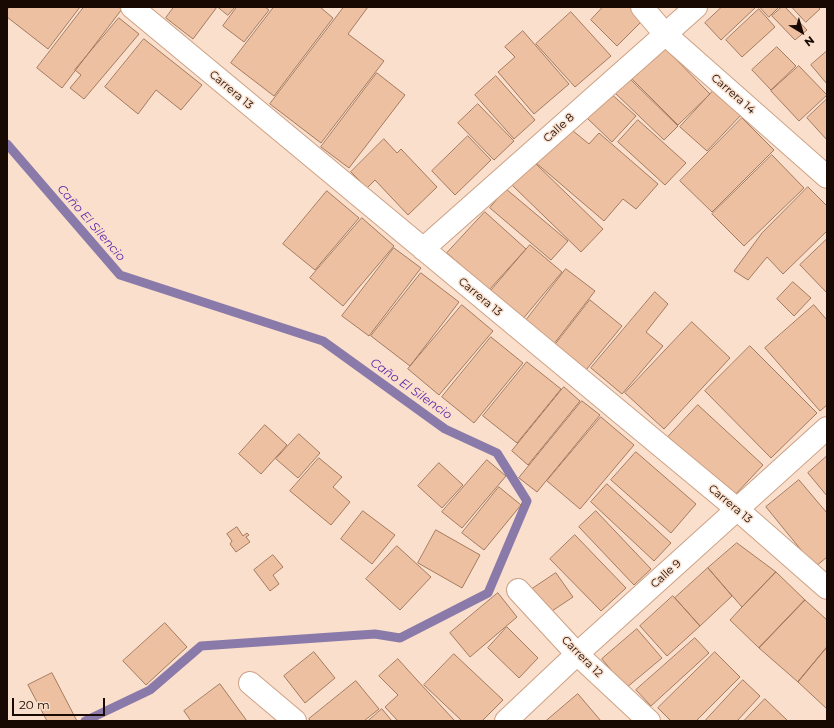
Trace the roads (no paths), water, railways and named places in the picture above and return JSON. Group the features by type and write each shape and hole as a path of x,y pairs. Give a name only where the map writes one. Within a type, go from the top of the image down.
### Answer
{"street":[{"name":"Carrera 13","path":"132,7 738,510 827,588"},
{"name":"Carrera 14","path":"642,7 665,34 827,177"},
{"name":"Calle 8","path":"423,249 696,7"},
{"name":"Calle 9","path":"506,721 577,654 827,428"},
{"name":"Carrera 12","path":"518,590 577,654 649,721"},
{"path":"250,683 294,721"}],"waterway":[{"name":"Caño El Silencio","path":"7,144 120,275 323,341 445,429 497,453 527,501 488,593 400,638 375,634 201,646 150,690 85,721"}]}
